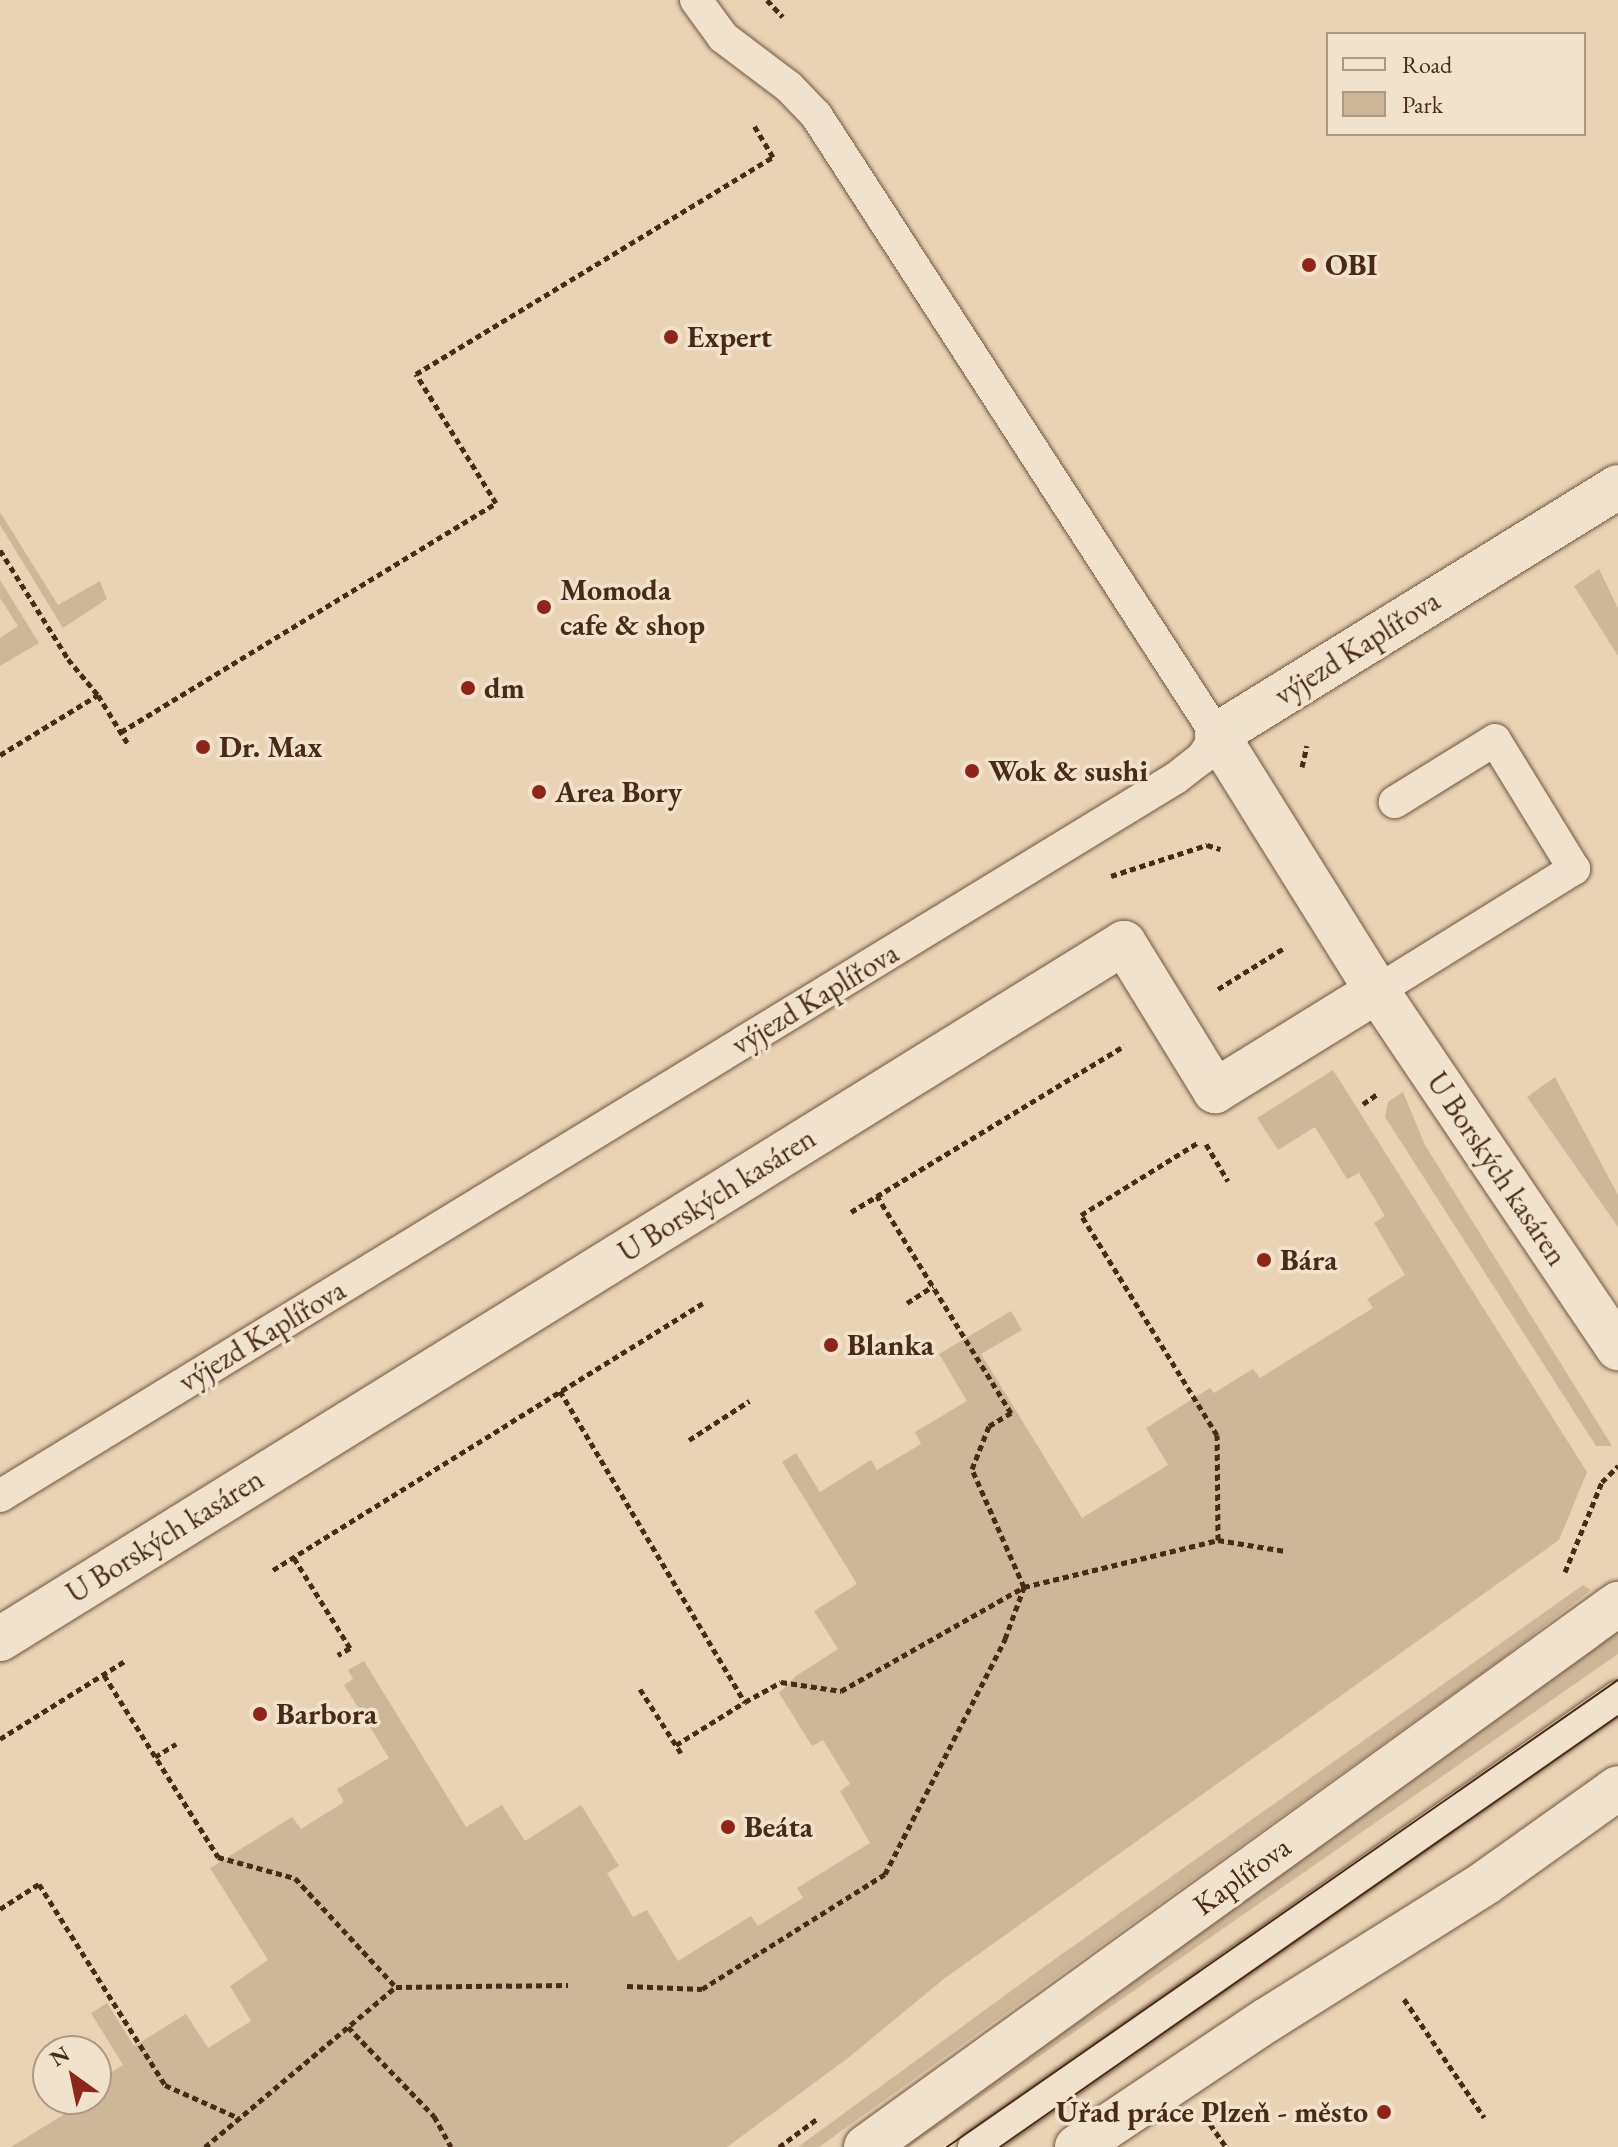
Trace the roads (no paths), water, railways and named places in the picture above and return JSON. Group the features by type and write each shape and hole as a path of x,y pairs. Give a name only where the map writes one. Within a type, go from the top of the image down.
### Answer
{"street":[{"name":"výjezd Kaplířova","path":"1217,735 1618,487"},
{"name":"U Borských kasáren","path":"1217,735 1377,991 1618,1348"},
{"name":"U Borských kasáren","path":"0,1639 1124,943 1215,1091 1377,991"},
{"name":"Kaplířova","path":"866,2147 1618,1604"},
{"path":"1077,2147 1267,2020 1485,1883 1618,1788"}],"lane":[{"path":"696,0 723,37 789,87 816,115 1217,735"},
{"name":"výjezd Kaplířova","path":"0,1496 1176,778 1202,758 1217,735"},
{"path":"1377,991 1574,869 1495,740 1395,802"},
{"path":"974,2147 1618,1697"}],"tram line":[{"path":"947,2147 1618,1680"},
{"path":"1000,2147 1618,1716"}],"place":[{"name":"OBI","path":"1309,265"},
{"name":"Expert","path":"671,337"},
{"name":"Momoda cafe & shop","path":"544,607"},
{"name":"dm","path":"468,688"},
{"name":"Dr. Max","path":"203,747"},
{"name":"Wok & sushi","path":"972,771"},
{"name":"Area Bory","path":"539,792"},
{"name":"Bára","path":"1264,1260"},
{"name":"Blanka","path":"831,1345"},
{"name":"Barbora","path":"260,1714"},
{"name":"Beáta","path":"728,1827"},
{"name":"Úřad práce Plzeň - město","path":"1384,2112"}]}
